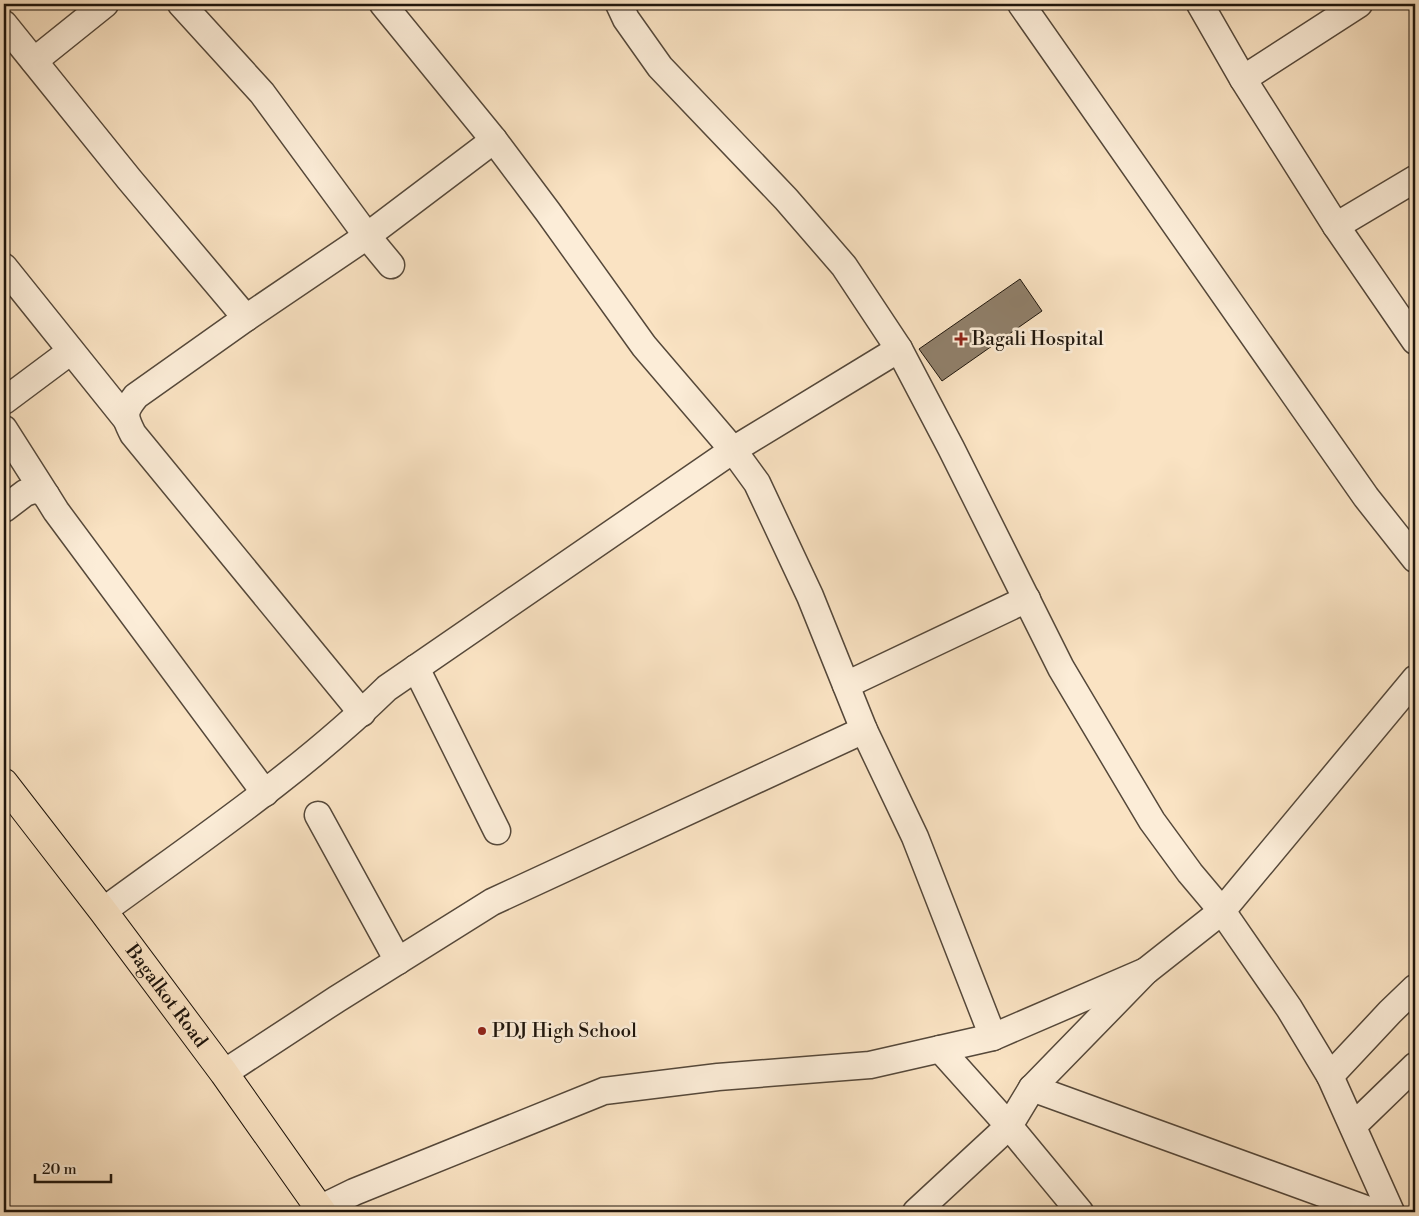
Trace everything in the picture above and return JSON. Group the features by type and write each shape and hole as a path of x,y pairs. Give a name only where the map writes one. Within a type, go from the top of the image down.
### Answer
{"main road":[{"name":"Bagalkot Road","path":"4,783 103,911 224,1074 318,1211"}],"street":[{"path":"34,62 105,4"},
{"path":"181,4 262,93 367,236 391,265"},
{"path":"383,4 494,140 644,346 734,450 757,483 810,596 864,730 915,837 993,1037"},
{"path":"619,4 626,19 660,67 786,199 844,266 899,349 951,448 1061,668 1152,821 1190,873 1222,911 1289,1008 1330,1076 1391,1212"},
{"path":"1021,4 1366,497 1415,559"},
{"path":"1200,4 1243,79 1336,226 1415,340"},
{"path":"1243,79 1358,4"},
{"path":"4,24 129,179 246,318"},
{"path":"126,419 127,407 136,396 367,236 494,140"},
{"path":"1336,226 1415,179"},
{"path":"4,267 126,419 133,434 362,713"},
{"path":"103,911 265,793 362,713 387,688 734,450 899,349"},
{"path":"4,401 71,351"},
{"path":"4,429 56,511 265,793"},
{"path":"4,509 25,494 38,489 46,495"},
{"path":"846,685 1027,599"},
{"path":"416,668 497,831"},
{"path":"916,1212 1009,1126 1032,1088 1146,971 1222,911 1415,679"},
{"path":"224,1074 492,902 864,730"},
{"path":"318,815 398,961"},
{"path":"318,1211 354,1192 604,1091 718,1077 870,1066 993,1037 1146,971"},
{"path":"1330,1076 1415,988"},
{"path":"940,1049 1009,1126 1080,1212"},
{"path":"1353,1126 1415,1066"},
{"path":"1032,1088 1374,1212"}],"building":[{"path":"1020,279 1042,311 942,381 919,349"}],"place":[{"name":"Bagali Hospital","path":"961,339"},
{"name":"PDJ High School","path":"482,1031"}]}
